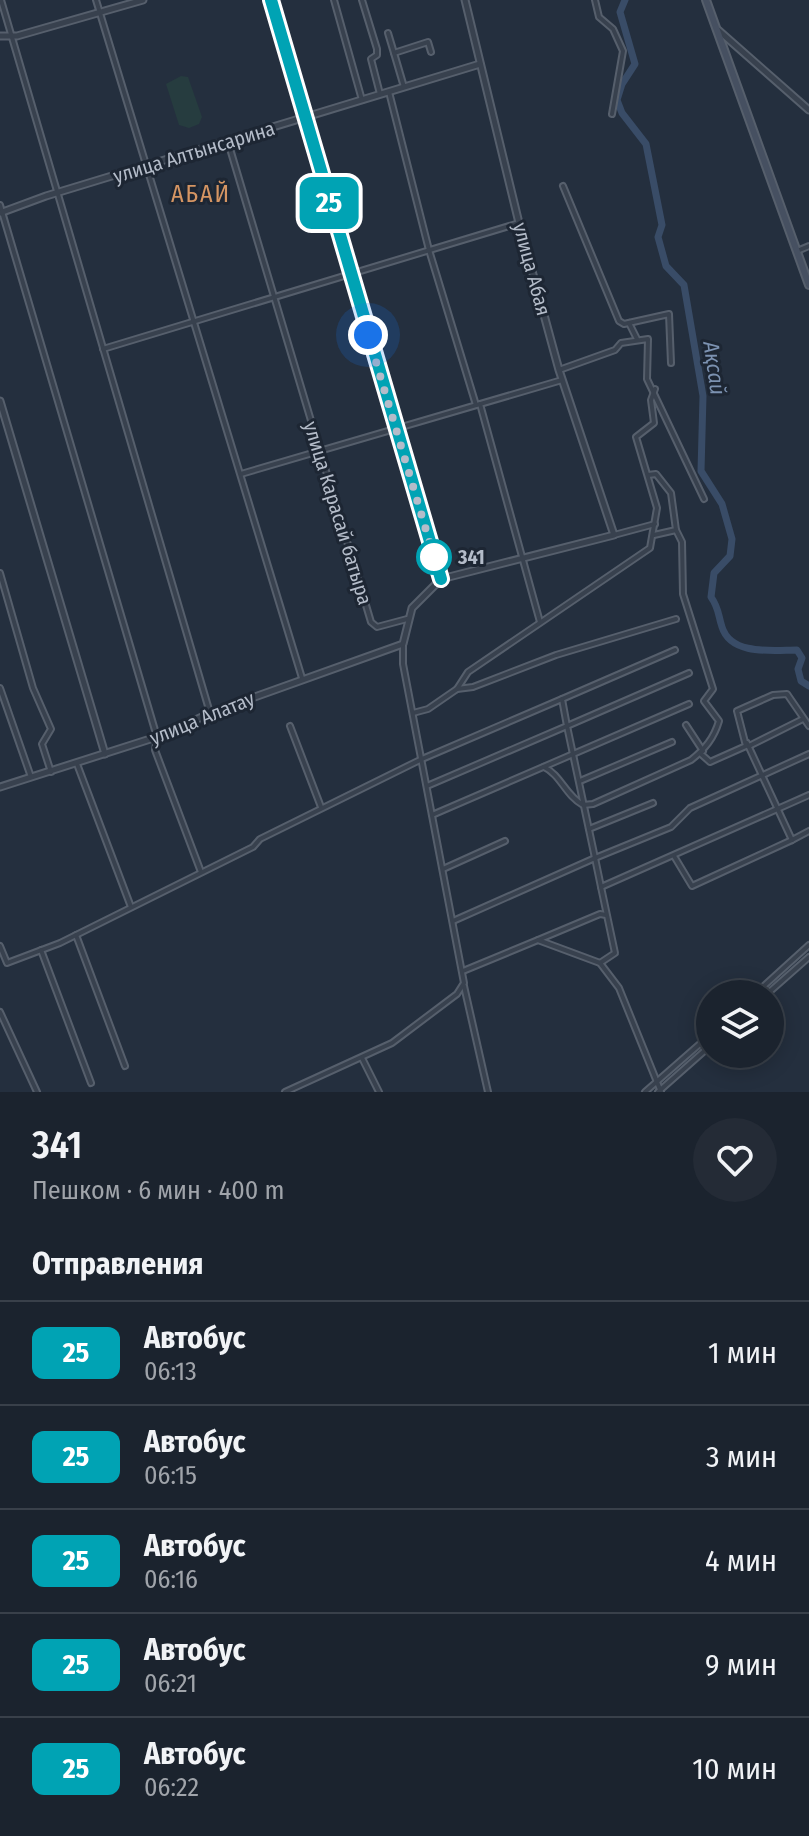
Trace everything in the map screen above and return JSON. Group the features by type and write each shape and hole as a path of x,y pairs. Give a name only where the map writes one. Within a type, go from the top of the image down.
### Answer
{"main road":[{"path":"706,0 809,285"}],"street":[{"path":"1,0 210,713"},
{"path":"96,0 302,678"},
{"path":"0,36 143,0"},
{"path":"271,0 441,579"},
{"path":"334,0 362,100"},
{"path":"362,0 377,49 377,55 371,59 380,94"},
{"name":"улица Абая","path":"465,0 519,223 559,370 614,535"},
{"path":"595,0 599,17 613,29 623,51 612,114"},
{"path":"717,30 809,110"},
{"path":"388,33 404,87"},
{"path":"394,53 428,42 431,52"},
{"name":"улица Алтынсарина","path":"1,213 480,64"},
{"path":"389,92 429,250 478,404 540,622"},
{"name":"улица Карасай батыра","path":"228,142 373,626 407,619"},
{"path":"563,186 619,321 629,323 669,314 671,363"},
{"path":"0,205 157,737 155,750 201,872"},
{"path":"103,349 519,223"},
{"path":"797,251 809,246"},
{"path":"629,323 637,339"},
{"path":"559,370 646,337 650,342 646,375 704,499"},
{"path":"241,474 562,380"},
{"path":"413,713 428,709 457,689 468,672 650,548 657,508 636,437 654,423 651,400 655,389"},
{"path":"0,401 105,754"},
{"path":"583,805 702,752 716,733 719,721 704,701 713,689 683,594 682,542 676,530 669,490 656,474 648,475"},
{"path":"488,1092 413,713 403,644 407,619 412,608 441,579 655,524"},
{"path":"654,535 676,530"},
{"path":"0,573 33,688 51,729 42,744 51,772"},
{"path":"457,689 473,687 556,655 676,619"},
{"name":"улица Алатау","path":"0,787 157,737 302,678 403,644"},
{"path":"0,946 7,963 76,935 321,807 422,759 675,650"},
{"path":"427,786 689,673"},
{"path":"0,688 31,777"},
{"path":"792,840 735,717 737,711 758,700 787,694 809,726"},
{"path":"562,699 615,953 600,963"},
{"path":"432,815 689,704"},
{"path":"686,725 710,762 803,719"},
{"path":"290,726 321,807"},
{"path":"580,781 672,742"},
{"path":"453,921 671,827 690,808 809,754"},
{"path":"77,764 131,908"},
{"path":"544,767 555,772 565,791 583,805"},
{"path":"601,887 809,795"},
{"path":"589,829 653,803"},
{"path":"674,856 692,886 809,831"},
{"path":"443,869 505,841"},
{"path":"463,971 600,914 607,915"},
{"path":"76,935 125,1066"},
{"path":"538,940 600,963 619,988 660,1091 696,1059"},
{"path":"770,980 809,945"},
{"path":"41,950 91,1083"},
{"path":"783,980 809,957"},
{"path":"285,1092 392,1043 457,994 464,983"},
{"path":"0,1012 37,1092"},
{"path":"645,1092 696,1047"},
{"path":"362,1058 379,1092"}],"green space":[{"path":"181,76 188,77 202,117 199,124 189,128 179,125 166,84"}],"waterway":[{"name":"Ақсай","path":"625,0 620,12 635,64 622,84 617,100 622,113 646,144 662,225 658,237 666,266 684,285 703,396 701,471 722,504 732,539 730,556 714,573 711,597 722,627 734,643 754,649 797,650 802,658 798,669 801,681 809,686"}],"bus line":[{"name":"25","path":"271,0 441,579"}],"place":[{"name":"341","path":"434,557"}],"district":[{"name":"АБАЙ","path":"201,194"}],"route":[{"path":"368,335 434,557"}]}
